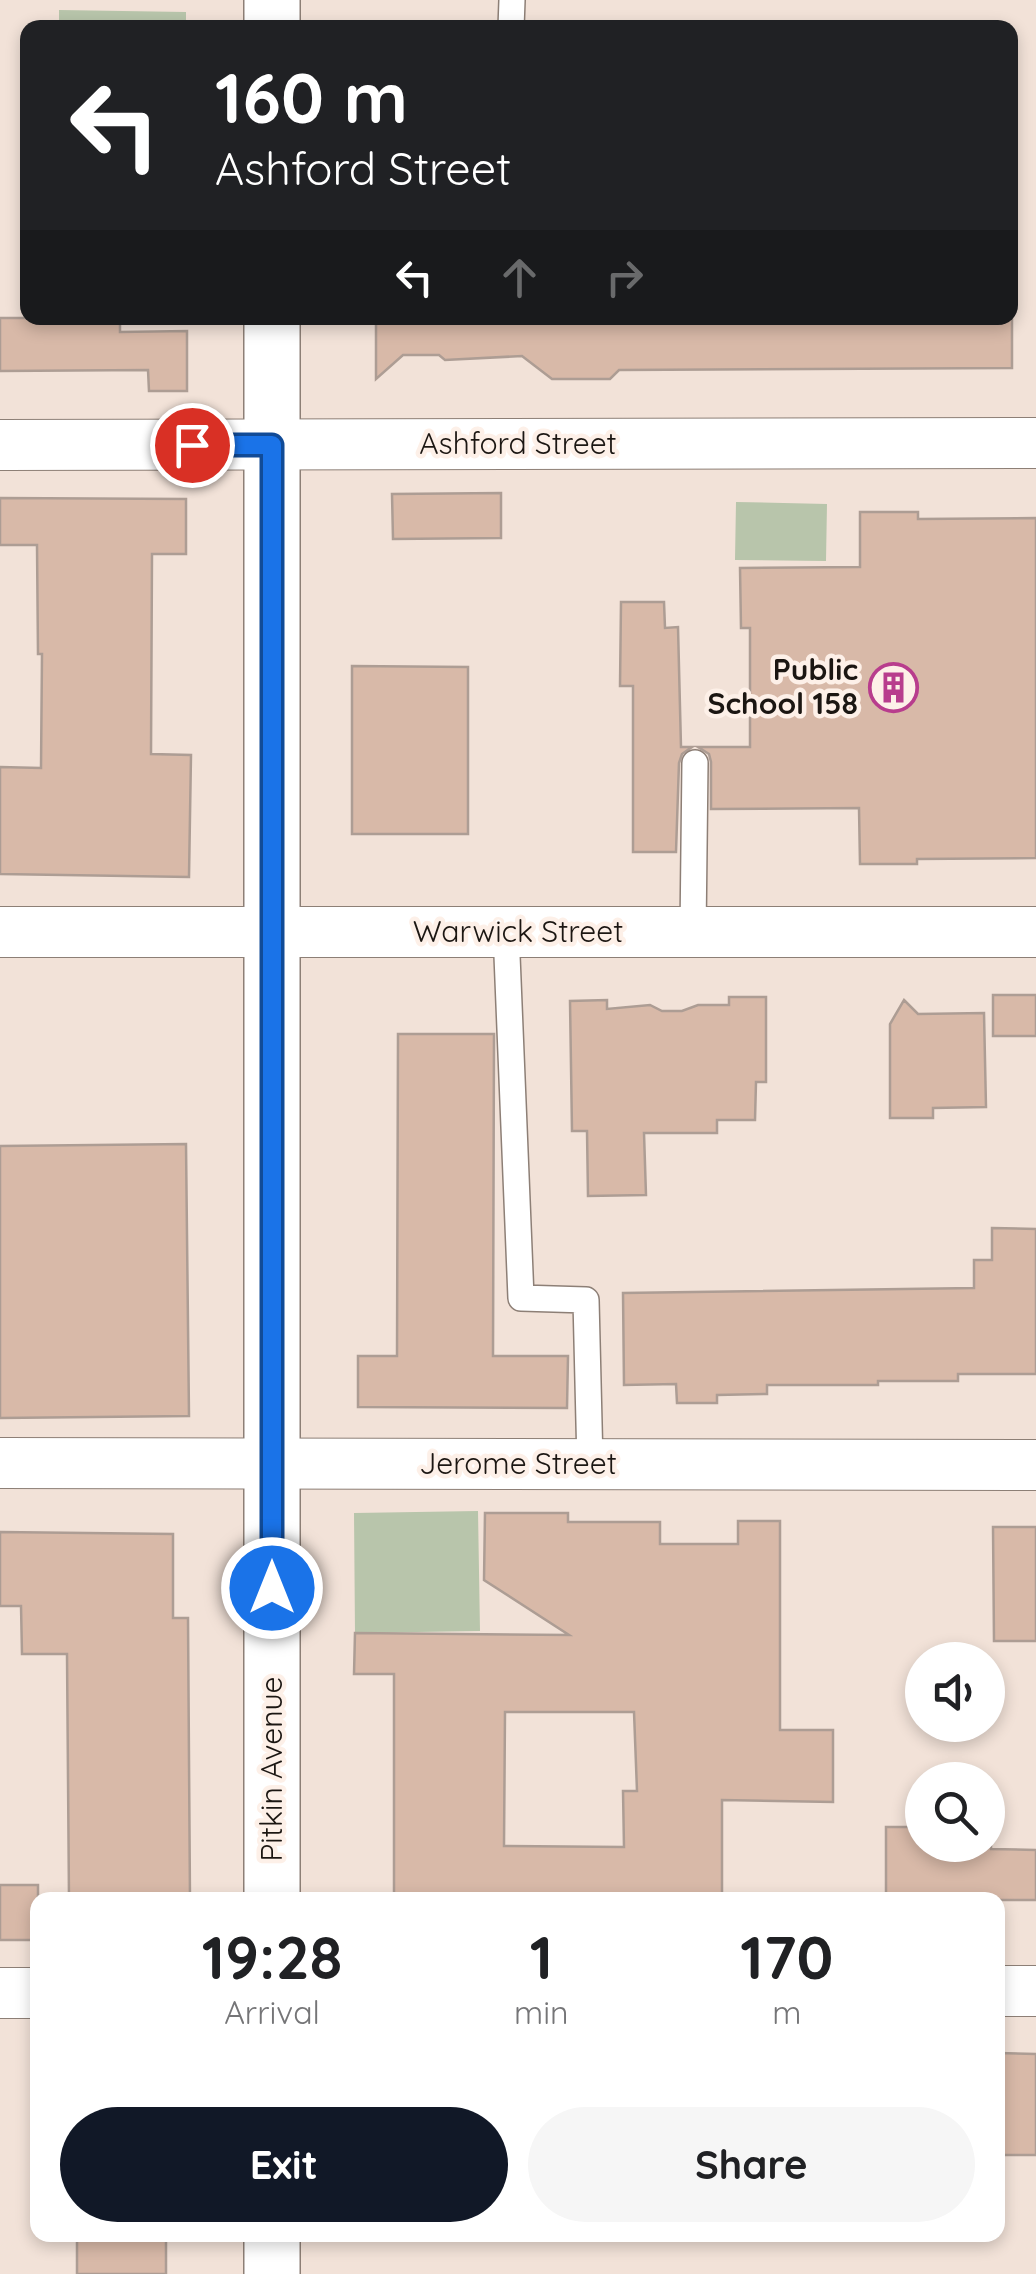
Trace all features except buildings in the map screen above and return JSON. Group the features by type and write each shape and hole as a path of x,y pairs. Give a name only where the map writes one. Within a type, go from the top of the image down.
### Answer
{"street":[{"name":"Pitkin Avenue","path":"272,325 272,1892"},
{"name":"Ashford Street","path":"0,445 1036,443"},
{"name":"Warwick Street","path":"0,932 1036,932"},
{"name":"Jerome Street","path":"0,1463 1036,1465"},
{"path":"1005,1991 1036,1991"},
{"path":"0,1993 30,1993"},
{"path":"272,2242 272,2274"}],"lane":[{"path":"693,932 695,764"},
{"path":"506,931 521,1298 586,1300 590,1464"}],"green space":[{"path":"59,10 186,12 186,20 59,20"},
{"path":"736,502 827,504 826,561 735,560"},
{"path":"478,1511 480,1631 355,1633 354,1513"}],"place":[{"name":"Public School 158","path":"893,687"}],"route":[{"path":"192,445 272,445 272,1588"}]}
